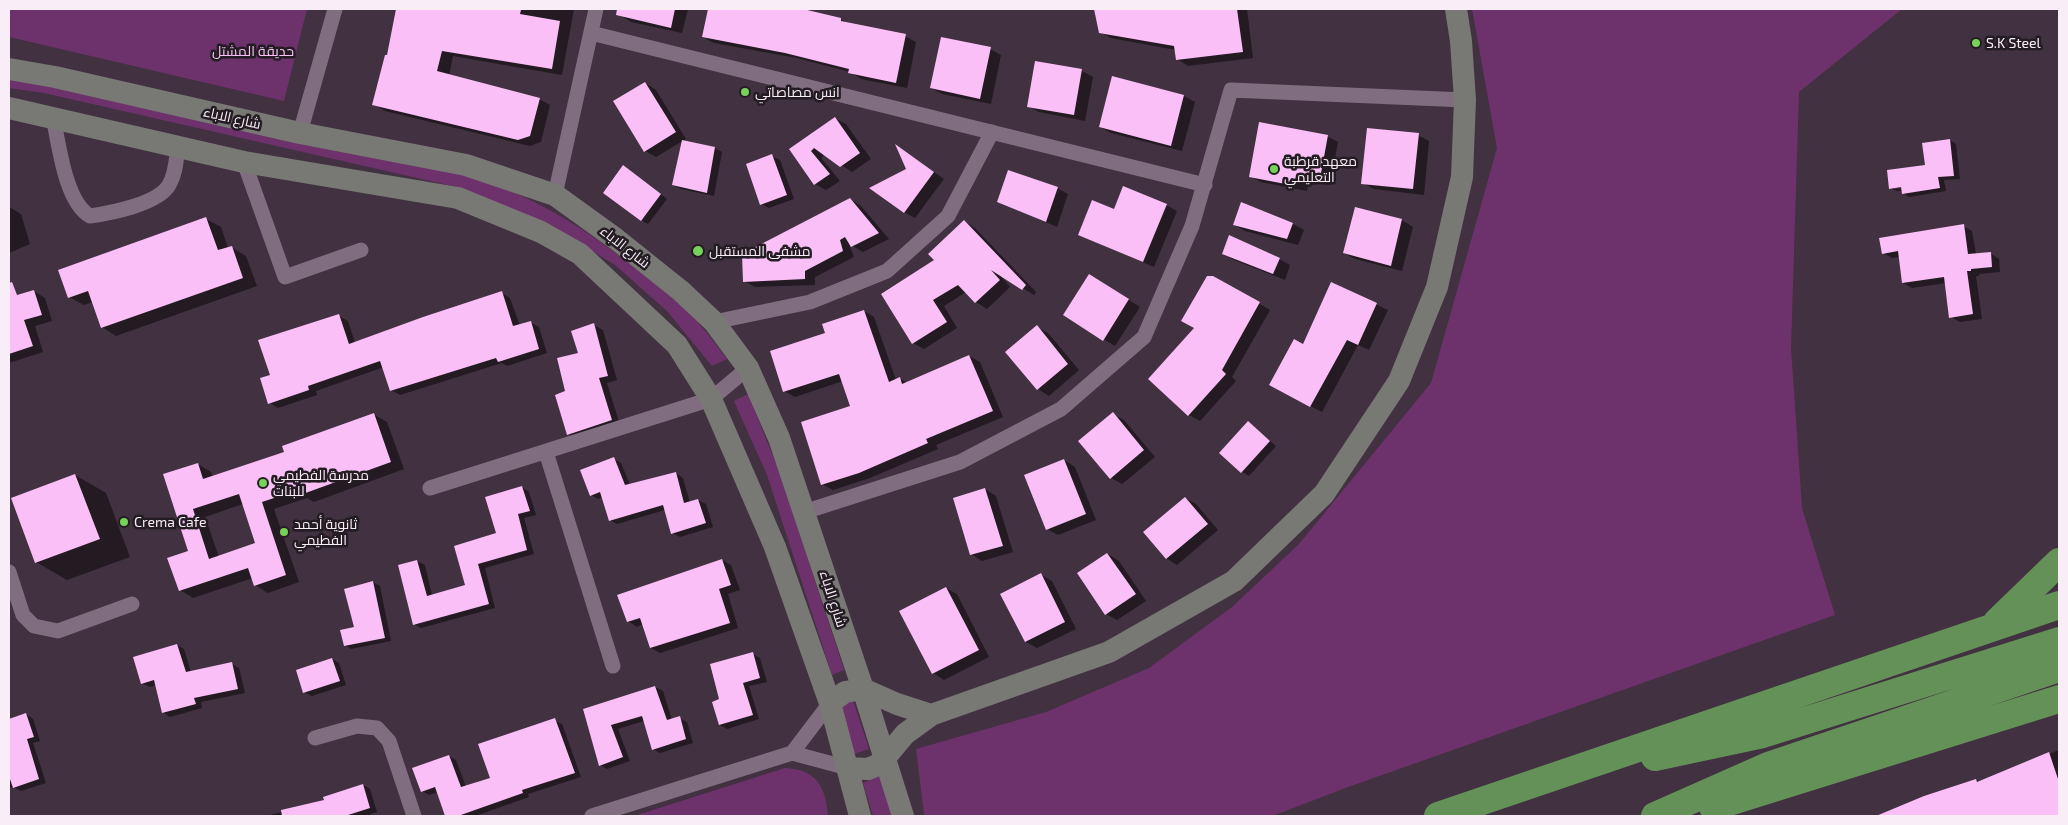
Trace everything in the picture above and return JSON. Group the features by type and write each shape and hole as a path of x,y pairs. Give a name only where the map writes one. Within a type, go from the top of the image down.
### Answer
{"highway":[{"path":"1992,627 2059,562"},
{"path":"1438,816 2059,604"},
{"path":"1539,780 1763,734 2059,641"},
{"path":"1656,816 1768,766 2059,668"},
{"path":"1683,816 2059,699"}],"main road":[{"path":"848,768 868,769 885,760 905,734 932,714 1109,652 1234,581 1324,494 1399,381 1437,287 1462,177 1465,100 1461,41 1456,9"},
{"name":"شارع الاباء","path":"9,69 55,77 300,133 466,165 555,195 659,274 714,322 748,368 779,438 863,689 903,816"},
{"path":"9,108 244,162 458,198 541,232 580,254 677,345 711,400 775,547 830,703 860,816"},
{"path":"830,703 845,692 863,689 897,704 932,714"}],"street":[{"path":"300,133 335,9"},
{"path":"555,195 596,9"},
{"path":"591,33 1205,185"},
{"path":"804,512 960,462 1061,410 1144,337 1192,226 1231,90 1465,100"},
{"path":"53,117 68,181 75,200 82,211 90,216 139,204 159,195 168,187 174,173 178,147"},
{"path":"714,322 810,302 887,271 948,216 992,132"},
{"path":"244,162 285,277 362,250"},
{"path":"430,488 711,400 748,368"},
{"path":"546,452 613,666"},
{"path":"9,572 23,615 34,626 58,631 132,604"},
{"path":"792,753 830,703"},
{"path":"315,738 357,726 376,728 389,741 414,816"},
{"path":"592,816 792,753 848,768"}],"green space":[{"name":"حديقة المشتل","path":"9,9 307,9 284,101 9,37"},
{"path":"1472,9 1902,9 1799,92 1791,348 1802,508 1835,615 1351,786 1272,816 926,816 924,814 916,749 1046,712 1149,668 1232,607 1299,544 1431,383 1497,148"},
{"path":"9,72 464,175 487,182 531,200 591,235 610,249 660,287 691,314 727,359 712,366 667,311 615,265 555,228 461,188 44,93 9,88"},
{"path":"748,394 779,471 844,670 832,675 767,475 734,401"},
{"path":"852,697 869,749 854,754 836,702"},
{"path":"785,768 796,769 812,776 822,788 828,816 634,816"},
{"path":"879,776 892,816 873,816 863,783"}],"building":[{"path":"396,9 511,9 521,10 520,14 560,21 552,69 442,51 437,71 540,98 530,136 518,140 372,105 385,55 387,55"},
{"path":"617,9 675,9 671,28 616,15"},
{"path":"708,9 803,9 841,18 841,21 906,34 896,83 848,73 849,69 785,53 702,37"},
{"path":"1094,9 1237,9 1243,52 1176,60 1174,46 1099,33"},
{"path":"941,37 991,47 980,99 930,88"},
{"path":"1035,61 1082,69 1074,115 1027,107"},
{"path":"1112,76 1184,95 1171,146 1099,127"},
{"path":"645,82 676,132 644,152 613,101"},
{"path":"835,117 860,153 840,167 814,148 811,151 830,174 814,185 789,149"},
{"path":"1259,122 1328,135 1320,179 1298,177 1296,186 1249,177"},
{"path":"1367,128 1419,133 1413,189 1361,184"},
{"path":"1950,139 1954,176 1938,177 1940,188 1902,194 1901,187 1889,189 1887,170 1925,165 1922,143"},
{"path":"682,140 715,147 707,193 672,185"},
{"path":"895,144 934,172 904,213 869,188 906,169"},
{"path":"772,154 787,195 760,205 746,164"},
{"path":"623,165 661,194 641,221 603,193"},
{"path":"1008,170 1058,187 1046,222 997,202"},
{"path":"1123,186 1167,204 1143,262 1078,235 1092,200 1114,209"},
{"path":"850,198 879,233 851,247 845,237 840,240 843,251 805,271 805,279 743,282 742,254"},
{"path":"1241,202 1293,223 1287,239 1233,225"},
{"path":"1355,207 1402,219 1391,266 1343,253"},
{"path":"206,217 218,250 232,246 243,278 101,328 88,291 68,298 58,270"},
{"path":"964,220 1026,285 1022,290 991,270 1000,280 975,303 958,285 933,300 947,322 912,344 881,294 934,260 928,254"},
{"path":"1964,224 1968,254 1991,252 1992,267 1967,271 1973,314 1949,318 1944,277 1902,283 1898,251 1882,254 1879,238"},
{"path":"1229,235 1280,258 1273,274 1222,254"},
{"path":"1089,274 1129,299 1103,341 1063,315"},
{"path":"1207,276 1213,276 1260,302 1222,370 1226,374 1188,416 1148,379 1194,328 1181,321"},
{"path":"12,282 17,295 34,290 42,315 24,320 33,346 9,354 9,283"},
{"path":"1331,282 1377,303 1358,345 1347,340 1310,407 1269,385 1294,339 1303,344"},
{"path":"502,291 513,326 531,321 539,349 498,362 496,358 390,391 380,361 308,386 309,390 268,404 260,378 270,375 258,340 339,314 349,344"},
{"path":"864,310 889,382 900,377 902,384 969,355 993,411 926,439 928,443 859,473 821,485 801,422 850,406 839,374 783,392 770,351 825,333 822,324"},
{"path":"594,323 608,376 599,378 612,420 567,435 555,395 565,391 557,358 578,353 571,331"},
{"path":"1037,325 1068,364 1037,390 1005,352"},
{"path":"1113,412 1144,450 1110,479 1078,441"},
{"path":"374,413 391,462 300,495 298,490 262,502 286,575 254,586 248,568 179,591 167,558 188,551 163,474 198,463 203,479 284,452 282,446","holes":["239,494 255,543 209,559 193,509"]},
{"path":"1248,421 1270,441 1241,473 1219,453"},
{"path":"614,457 625,485 676,472 684,503 698,499 706,523 671,534 663,505 609,521 600,492 590,496 580,470"},
{"path":"1064,459 1086,514 1046,530 1024,475"},
{"path":"75,474 100,539 35,563 11,498"},
{"path":"522,486 530,511 518,514 527,550 478,564 489,604 413,625 398,565 417,560 427,596 465,585 454,546 496,533 485,497"},
{"path":"985,488 1003,546 970,555 953,498"},
{"path":"1185,497 1208,524 1166,559 1143,532"},
{"path":"1107,553 1136,594 1105,615 1077,573"},
{"path":"722,559 731,585 719,589 730,623 650,648 640,618 627,622 617,595"},
{"path":"1041,573 1065,622 1025,642 1000,594"},
{"path":"373,581 385,638 344,646 340,630 354,627 344,589"},
{"path":"946,587 979,650 932,674 899,611"},
{"path":"177,644 186,672 232,662 238,689 194,698 196,704 162,713 154,680 141,684 133,657"},
{"path":"753,652 760,678 743,683 753,715 719,725 712,702 719,699 710,664"},
{"path":"332,658 340,681 303,693 296,670"},
{"path":"655,686 667,720 680,716 686,739 652,750 642,716 611,725 623,757 599,766 583,709"},
{"path":"26,713 34,737 27,739 39,779 13,788 9,776 9,719"},
{"path":"555,718 575,773 522,790 523,793 458,816 445,816 435,787 421,792 412,768 449,755 461,787 490,778 478,744"},
{"path":"2049,752 2059,782 2059,816 1876,816 1924,796 1976,779 1977,782"},
{"path":"363,784 370,808 345,816 282,816 281,810 324,800 323,797"}],"place":[{"name":"S.K Steel","path":"1976,43"},
{"name":"انس مصاصاتي","path":"745,92"},
{"name":"معهد قرطبة التعليمي","path":"1274,169"},
{"name":"مشفى المستقبل","path":"698,251"},
{"name":"مدرسة الفطيمي للبنات","path":"263,483"},
{"name":"Crema Cafe","path":"124,522"},
{"name":"ثانوية أحمد الفطيمي","path":"284,532"}]}
